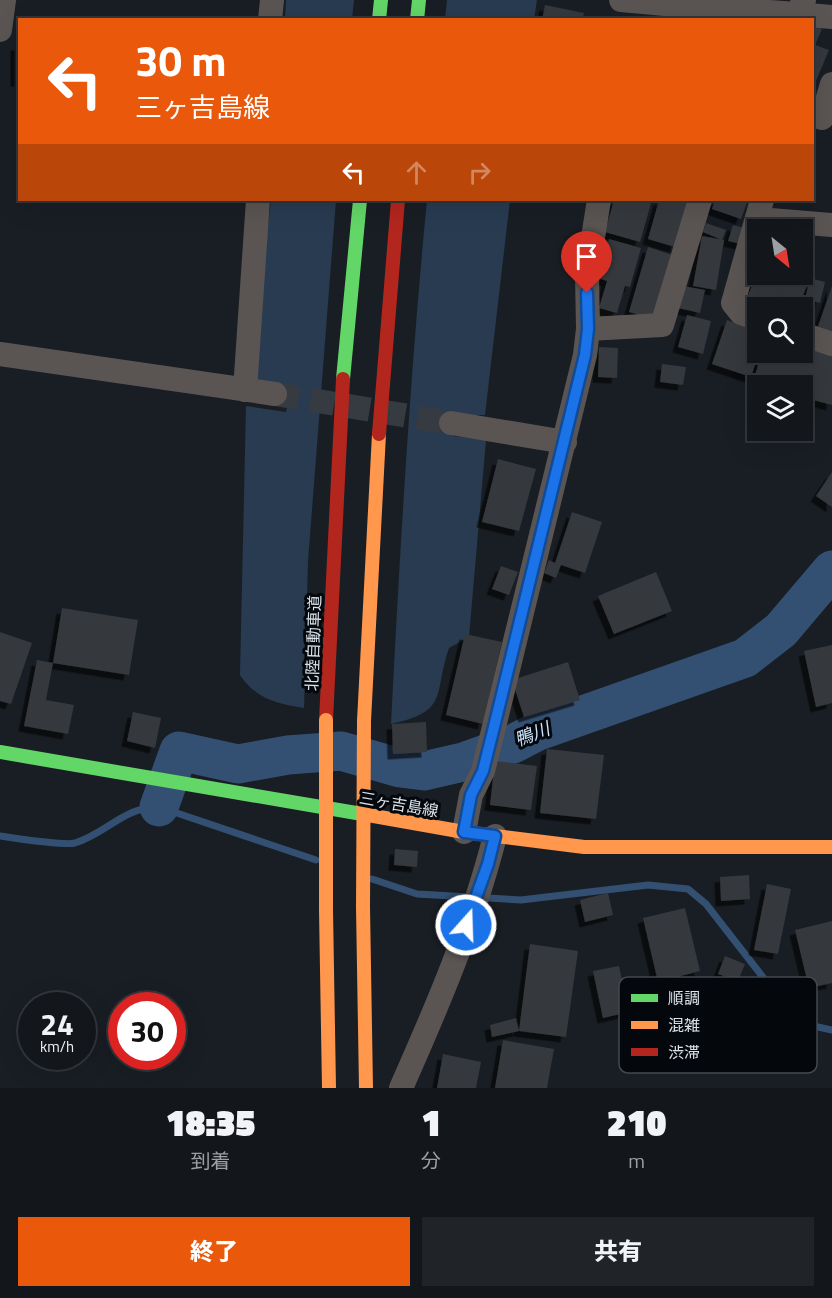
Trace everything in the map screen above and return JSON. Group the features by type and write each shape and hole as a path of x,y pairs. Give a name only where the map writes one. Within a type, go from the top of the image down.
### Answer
{"main road":[{"path":"378,18 381,0"},
{"path":"417,18 419,0"},
{"name":"北陸自動車道","path":"330,1088 326,910 326,720 343,376 360,201"},
{"path":"366,1088 363,907 364,721 370,568 382,376 398,201"},
{"name":"三ヶ吉島線","path":"0,752 464,832 584,847 832,848"}],"street":[{"path":"0,30 4,0"},
{"path":"270,18 272,0"},
{"path":"621,0 685,9 800,7 832,17"},
{"path":"822,118 832,84"},
{"path":"245,390 258,201"},
{"path":"464,832 471,795 483,771 585,355 588,329 586,274 598,201"},
{"path":"588,329 662,325 700,201"},
{"path":"747,316 741,314 733,303 760,209 832,225"},
{"path":"813,338 832,344"},
{"path":"0,354 275,394"},
{"path":"451,423 565,441"},
{"path":"401,1088 438,1006 488,864 495,836"}],"shaded area":[{"path":"286,0 354,0 352,18 285,18"},
{"path":"447,0 537,0 534,18 445,18"},
{"path":"271,201 336,201 308,561 304,708 285,705 260,695 240,675 246,406 286,412 290,389 250,381"},
{"path":"427,201 510,201 485,415 458,415 453,436 486,440 469,637 449,648 436,699 431,707 410,719 391,724 406,462"}],"building":[{"path":"545,5 584,13 583,18 542,18"},
{"path":"814,25 822,29 815,45 829,50 814,86"},
{"path":"16,45 18,45 18,81 16,81"},
{"path":"614,201 652,201 640,242 605,232"},
{"path":"659,201 688,201 675,247 648,239"},
{"path":"715,201 748,201 741,219 712,209"},
{"path":"706,223 726,230 722,240 703,232"},
{"path":"733,225 745,228 741,244 728,241"},
{"path":"702,236 724,240 716,290 693,286"},
{"path":"609,239 641,248 630,287 625,286 617,313 599,308 607,281 598,278"},
{"path":"648,247 673,255 654,319 629,312"},
{"path":"813,279 825,282 820,303 813,301 813,297 805,297 808,285 813,285"},
{"path":"752,285 807,285 802,297 747,297"},
{"path":"683,286 705,290 700,313 678,308"},
{"path":"832,286 832,335 817,329"},
{"path":"687,315 711,321 703,354 678,347"},
{"path":"727,320 747,327 747,363 755,363 752,375 747,376 712,364"},
{"path":"599,347 618,348 617,378 598,377"},
{"path":"813,350 832,356 832,405 813,400 813,375 755,375 759,363 813,363"},
{"path":"662,364 686,367 683,385 660,382"},
{"path":"498,459 536,469 519,531 482,522"},
{"path":"832,472 832,507 816,496"},
{"path":"572,512 602,522 585,573 561,565 556,578 544,573 549,560 555,563"},
{"path":"501,566 518,572 509,595 492,589"},
{"path":"656,572 672,611 614,634 598,596"},
{"path":"62,608 138,620 129,675 53,663"},
{"path":"0,632 32,643 11,704 0,701"},
{"path":"465,634 502,642 483,724 446,715"},
{"path":"832,645 832,703 816,707 804,651"},
{"path":"37,660 53,663 46,700 74,705 68,734 24,726"},
{"path":"568,662 580,700 524,717 512,680"},
{"path":"133,712 161,718 155,748 127,741"},
{"path":"426,722 427,752 393,754 392,724"},
{"path":"547,749 604,755 596,819 540,813"},
{"path":"495,761 537,766 531,810 490,805"},
{"path":"395,849 418,851 417,867 394,865"},
{"path":"749,875 750,899 721,901 720,877"},
{"path":"767,884 791,889 778,954 754,950"},
{"path":"608,893 613,915 585,922 580,900"},
{"path":"685,908 700,971 677,977 657,977 643,918"},
{"path":"832,921 832,983 817,986 817,977 806,977 795,930"},
{"path":"530,944 578,951 566,1037 519,1031"},
{"path":"725,956 745,964 740,977 718,974"},
{"path":"619,966 621,977 619,977 619,1014 603,1018 593,971"},
{"path":"516,1018 519,1031 492,1037 490,1025"},
{"path":"503,1040 554,1049 547,1088 495,1088"},
{"path":"443,1054 481,1062 476,1088 437,1088"}],"waterway":[{"name":"鴨川","path":"159,807 179,751 238,764 288,755 341,751 400,768 424,771 463,762 513,744 538,731 745,658 781,630 832,570"},
{"name":"鴨川","path":"0,836 50,843 75,843 136,811 159,807 316,860"},
{"path":"372,879 417,894 521,900 648,885 688,889 706,904 763,977"},
{"path":"817,1027 832,1030"}],"tunnel":[{"path":"275,394 451,423"}],"traffic: fast":[{"path":"379,18 381,0"},
{"path":"417,18 419,0"},
{"path":"343,379 360,201"},
{"path":"0,752 368,815"}],"traffic: slow":[{"path":"364,721 379,434"},
{"path":"326,720 329,1088"},
{"path":"364,721 363,907 366,1088"},
{"path":"368,815 464,832 584,847 832,847"}],"traffic: jam":[{"path":"379,434 398,201"},
{"path":"326,720 343,379"}],"route":[{"path":"466,925 488,864 495,836 464,832 471,795 483,771 585,355 588,329 587,293"}]}
